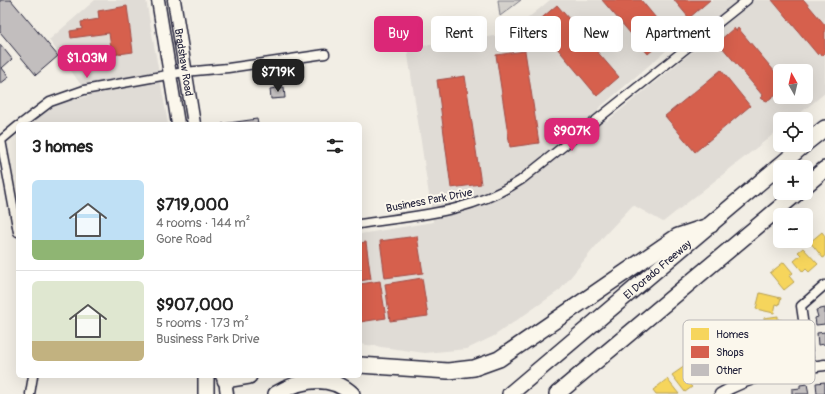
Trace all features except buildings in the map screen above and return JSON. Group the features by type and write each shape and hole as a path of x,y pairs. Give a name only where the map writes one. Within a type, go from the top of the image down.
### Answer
{"highway":[{"name":"El Dorado Freeway","path":"813,138 825,128"},
{"name":"El Dorado Freeway","path":"510,394 796,152"},
{"path":"813,179 825,169"},
{"path":"557,394 789,200"},
{"path":"362,365 448,371 474,368 500,359 678,236 710,225"},
{"path":"568,394 627,335"},
{"path":"206,378 206,394"},
{"path":"225,382 241,378"},
{"path":"276,394 293,384 310,380 330,382 348,390 352,394"}],"main road":[{"name":"Bradshaw Road","path":"158,0 178,122"},
{"name":"Bradshaw Road","path":"174,0 184,72 194,122"}],"street":[{"name":"Business Park Drive","path":"362,224 453,209 474,204 506,190 529,174 747,0"},
{"path":"23,122 35,112 67,95 84,90 184,72 228,68 325,54"},
{"path":"16,128 1,141 16,221"},
{"path":"803,320 801,306 825,285"},
{"path":"815,366 825,365"},
{"path":"30,394 33,378"},
{"path":"720,394 741,384"}],"shaded area":[{"path":"95,0 146,0 168,122 30,122 45,110 67,101 89,96 49,40"},
{"path":"498,0 521,0 500,16"},
{"path":"550,0 825,0 825,93 813,103 813,64 773,64 773,104 811,104 802,112 773,112 773,135 663,222 633,205 604,236 560,290 494,336 467,349 425,353 362,344 362,234 433,222 408,52 423,52 423,46 431,45 431,52 487,52 487,37 495,36 495,52 561,52 561,16 531,16","holes":["631,16 724,16 724,52 692,52 607,121 598,109 664,52 631,52"]}]}
